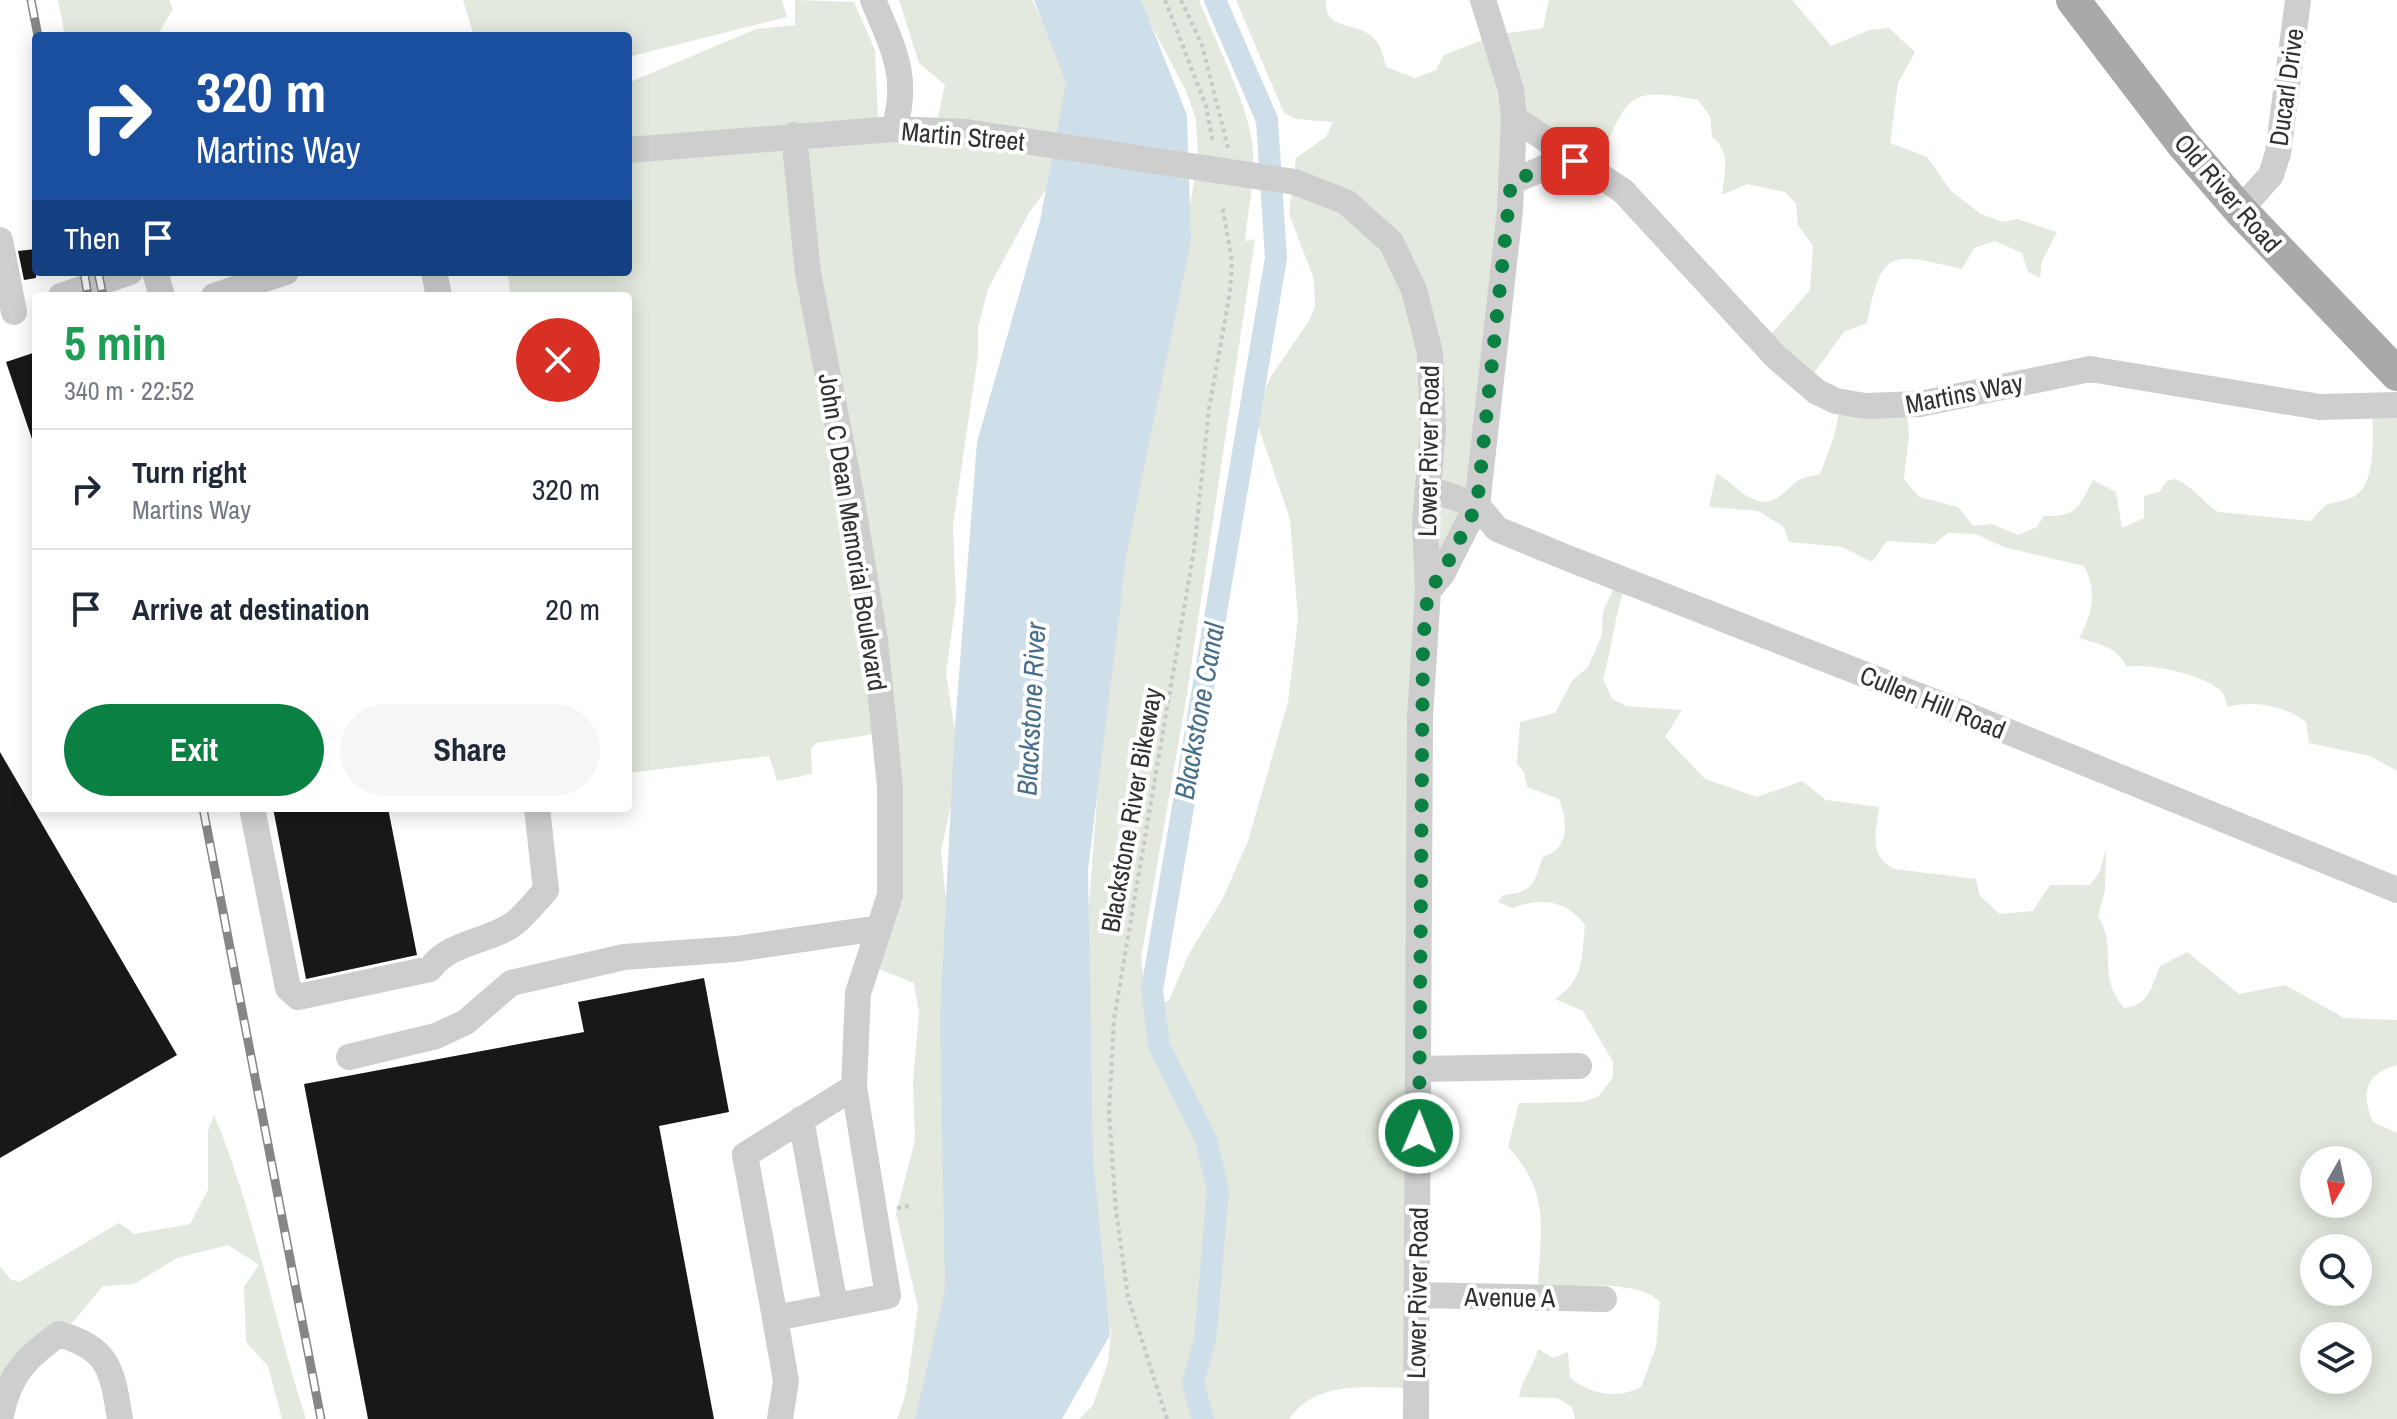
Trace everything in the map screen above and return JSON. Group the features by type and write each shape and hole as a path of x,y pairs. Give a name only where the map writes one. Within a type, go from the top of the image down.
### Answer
{"main road":[{"name":"Old River Road","path":"2073,0 2183,144 2240,210 2397,374"}],"street":[{"path":"873,0 902,73 902,102 894,129"},
{"name":"Lower River Road","path":"1428,591 1442,574 1477,505 1511,182 1514,118 1506,68 1483,0"},
{"name":"Ducarl Drive","path":"2240,210 2271,175 2278,153 2298,0"},
{"name":"Martins Way","path":"1514,118 1623,191 1776,357 1817,392 1836,401 1865,406 1907,406 2090,369 2320,407 2397,405"},
{"name":"Martin Street","path":"632,150 894,129 966,132 1295,182"},
{"name":"John C Dean Memorial Boulevard","path":"794,135 808,273 850,489 882,700 892,857 890,895 858,993 854,1087 888,1296 835,1306"},
{"path":"1511,182 1556,163 1575,161"},
{"name":"Lower River Road","path":"1295,182 1346,202 1391,242 1420,308 1432,381 1425,521 1428,591 1420,717 1416,1419"},
{"path":"0,240 17,312"},
{"path":"72,292 118,276"},
{"path":"226,292 274,276"},
{"path":"1429,489 1477,505"},
{"name":"Cullen Hill Road","path":"1477,505 1497,529 2397,890"},
{"path":"253,812 288,988 298,997 430,969 437,959 459,947 514,924 546,890 537,812"},
{"path":"349,1057 436,1036 466,1022 511,983 624,957 736,949 879,928"},
{"path":"1419,1069 1579,1066"},
{"path":"780,1419 786,1381 745,1155 854,1087"},
{"path":"775,1318 835,1306 801,1119"},
{"name":"Avenue A","path":"1416,1295 1604,1299"},
{"path":"0,1419 12,1382 22,1366 36,1348 59,1334 98,1351 105,1362 120,1419"}],"path":[{"path":"1165,0 1206,106 1213,142"},
{"path":"1181,0 1202,45 1216,94 1229,171"},
{"name":"Blackstone River Bikeway","path":"1167,1419 1128,1297 1116,1210 1109,1113 1114,1019 1194,550 1209,409 1230,292 1232,261 1222,205"}],"shaded area":[{"path":"58,0 169,0 173,9 159,32 64,32"},
{"path":"463,0 782,0 787,17 632,56 632,32 473,32"},
{"path":"795,0 854,2 875,50 878,121 936,125 945,85 919,63 899,0 1032,0 1066,67 1067,141 1058,175 1030,211 988,289 978,328 978,355 953,525 956,601 946,673 960,763 941,851 951,948 966,1188 934,1419 897,1419 906,1393 918,1307 896,1214 915,1140 913,1082 919,1013 914,983 871,966 884,934 882,733 816,743 811,749 812,774 777,781 769,756 632,773 632,292 510,292 508,276 632,276 632,81 756,29 795,25"},
{"path":"1138,0 1199,0 1231,75 1251,134 1252,184 1245,241 1255,239 1187,694 1141,958 1146,997 1160,1005 1169,1000 1189,954 1223,898 1248,841 1288,702 1298,619 1290,519 1254,414 1271,376 1309,321 1315,306 1314,279 1289,214 1296,158 1326,137 1333,122 1296,119 1284,113 1236,0 1326,0 1326,9 1333,20 1375,39 1386,67 1415,78 1436,70 1444,55 1495,35 1543,28 1549,0 1792,0 1831,46 1869,30 1889,28 1915,52 1898,83 1890,143 1927,157 1951,191 1981,214 2003,222 2017,219 2057,232 2042,261 2040,278 2028,272 2022,253 1995,241 1974,248 1962,269 1919,260 1894,261 1878,280 1867,323 1844,332 1811,377 1767,339 1810,290 1813,246 1798,225 1796,203 1785,192 1747,184 1722,195 1724,156 1712,137 1710,116 1698,100 1654,94 1630,103 1622,112 1597,166 1562,150 1515,139 1466,508 1433,581 1419,1388 1366,1387 1331,1391 1301,1406 1289,1419 1079,1419 1093,1405 1108,1362 1111,1332 1092,1258 1078,985 1090,893 1118,520 1187,222 1198,159 1196,120 1187,93"},
{"path":"1843,393 1906,404 1909,435 1904,479 1919,497 1958,507 1973,526 1992,524 2018,535 2037,527 2044,516 2071,512 2093,480 2116,492 2122,528 2144,518 2144,496 2159,492 2167,481 2175,479 2218,512 2311,521 2327,505 2353,497 2361,490 2367,480 2372,454 2372,401 2397,395 2397,771 2370,756 2309,743 2306,722 2289,712 2259,704 2228,707 2220,690 2202,679 2161,668 2127,667 2113,651 2079,638 2092,602 2091,585 2084,566 2004,547 1976,534 1948,533 1934,544 1887,541 1872,562 1842,547 1789,542 1784,527 1758,511 1709,507 1716,474 1748,497 1766,502 1777,498 1798,480 1820,474 1834,437"},
{"path":"1620,575 1628,580 1603,679 1612,699 1626,706 1682,710 1665,737 1705,779 1757,797 1802,781 1826,800 1879,807 1876,843 1877,851 1886,864 1895,869 1976,879 1980,896 2000,914 2033,911 2050,885 2090,885 2100,871 2106,848 2105,890 2098,916 2107,939 2111,984 2124,1008 2144,999 2160,966 2187,952 2239,994 2285,985 2344,1018 2397,1020 2397,1065 2372,1079 2368,1086 2367,1102 2373,1122 2397,1133 2397,1419 1575,1419 1572,1407 1557,1398 1519,1397 1538,1349 1553,1358 1568,1352 1570,1378 1595,1391 1614,1394 1641,1387 1656,1347 1660,1302 1650,1295 1621,1287 1543,1287 1538,1284 1541,1227 1537,1195 1531,1180 1508,1147 1519,1103 1581,1102 1598,1097 1613,1077 1613,1062 1583,1011 1555,999 1577,976 1585,925 1570,910 1552,903 1533,902 1513,908 1498,902 1503,895 1521,892 1531,885 1543,857 1558,848 1562,841 1565,825 1559,799 1527,787 1524,772 1517,763 1520,722 1555,713 1572,681 1588,667 1602,635 1603,611"},
{"path":"214,1115 241,1190 306,1419 282,1419 268,1366 246,1342 244,1287 259,1265 228,1245 177,1258 134,1284 103,1286 0,1409 0,1266 10,1279 19,1282 119,1223 134,1234 190,1224 208,1190 208,1131"}],"water":[{"name":"Blackstone River","path":"1034,0 1141,0 1187,115 1191,240 1127,551 1088,870 1093,1159 1110,1335 1062,1419 915,1419 945,1290 940,1020 954,740 977,442 1040,221 1066,83"}],"building":[{"path":"32,249 32,276 36,278 24,280 18,251"},
{"path":"32,353 32,439 6,362"},
{"path":"0,752 32,807 32,812 35,812 177,1055 0,1158"},
{"path":"274,812 389,812 417,955 306,979"},
{"path":"704,978 729,1112 659,1126 714,1419 368,1419 304,1084 584,1032 578,1002"}],"waterway":[{"name":"Blackstone Canal","path":"1203,1419 1193,1383 1205,1340 1218,1191 1206,1139 1159,1046 1152,990 1276,258 1267,120 1215,0"}],"railway":[{"path":"31,0 37,32"},
{"path":"85,276 87,292"},
{"path":"99,276 102,292"},
{"path":"204,812 321,1419"}],"route":[{"path":"1419,1133 1420,717 1428,591 1442,574 1477,505 1511,182 1556,163 1575,161"}]}
